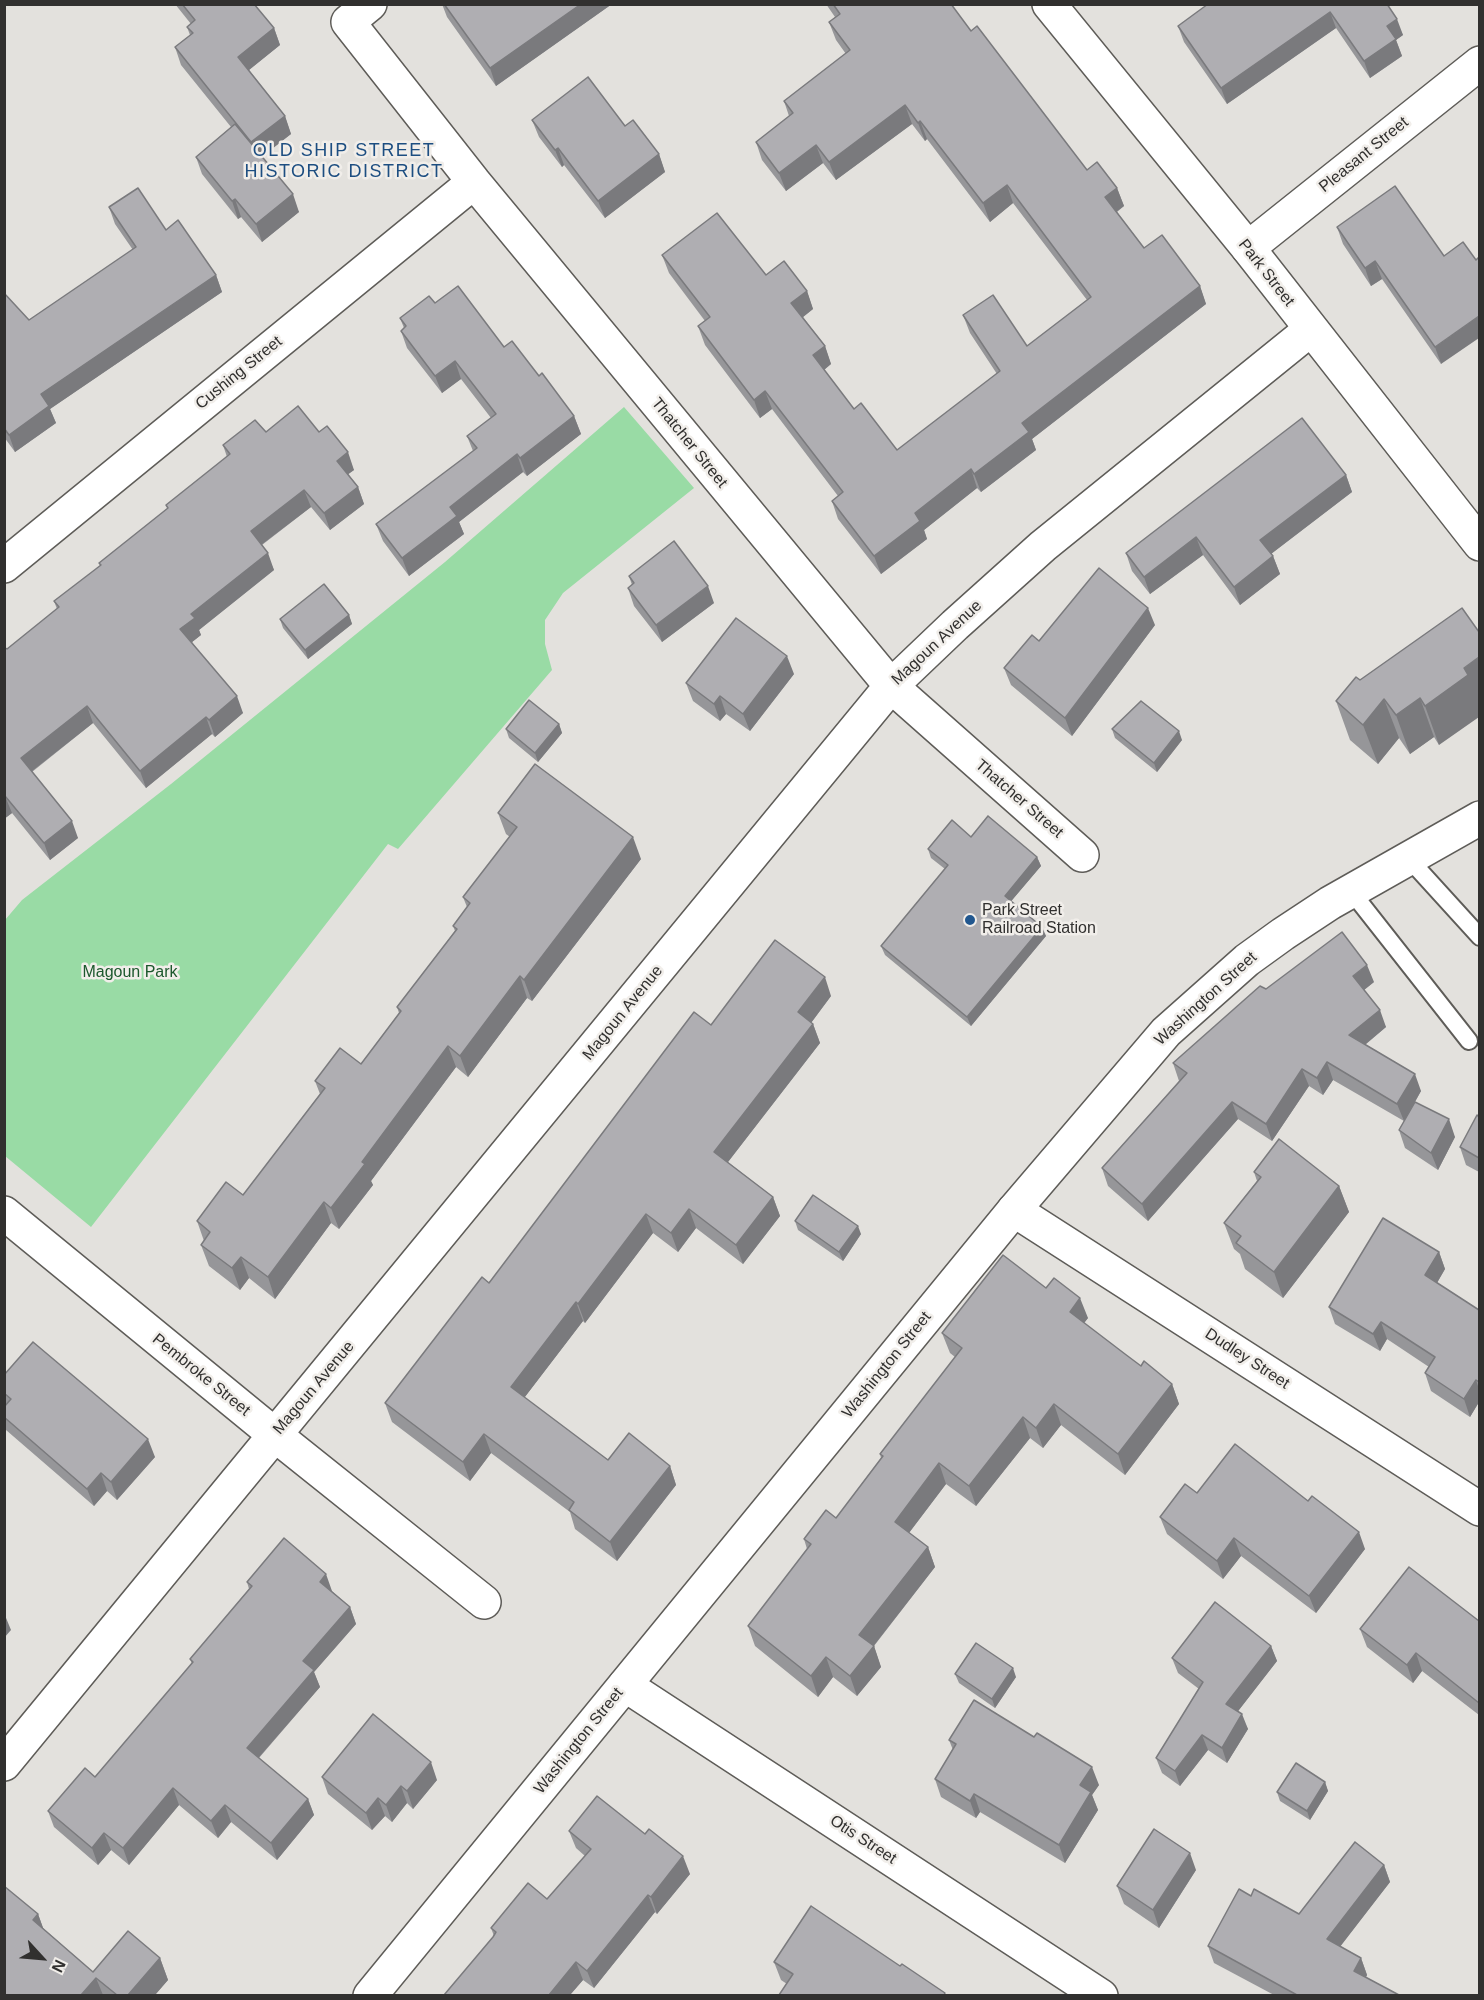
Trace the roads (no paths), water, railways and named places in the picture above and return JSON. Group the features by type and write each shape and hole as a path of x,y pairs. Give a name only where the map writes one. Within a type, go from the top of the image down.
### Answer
{"street":[{"name":"Thatcher Street","path":"370,4 348,22 474,182 891,686 1082,855"},
{"name":"Park Street","path":"1049,4 1248,248 1479,544"},
{"name":"Pleasant Street","path":"1248,248 1479,63"},
{"name":"Cushing Street","path":"9,553 474,182"},
{"name":"Magoun Avenue","path":"4,1764 891,686 1043,546 1310,330"},
{"name":"Washington Street","path":"370,1995 1014,1210 1166,1032 1247,960 1292,927 1479,818"},
{"name":"Dudley Street","path":"1014,1210 1479,1509"},
{"name":"Pembroke Street","path":"4,1213 275,1435 484,1602"},
{"name":"Otis Street","path":"625,1684 1101,1995"}],"lane":[{"path":"1409,859 1479,937"},
{"path":"1351,891 1469,1041"}],"place":[{"name":"Park Street Railroad Station","path":"970,920"}],"district":[{"name":"OLD SHIP STREET HISTORIC DISTRICT","path":"344,161"}],"park label":[{"name":"Magoun Park","path":"130,973"}]}
